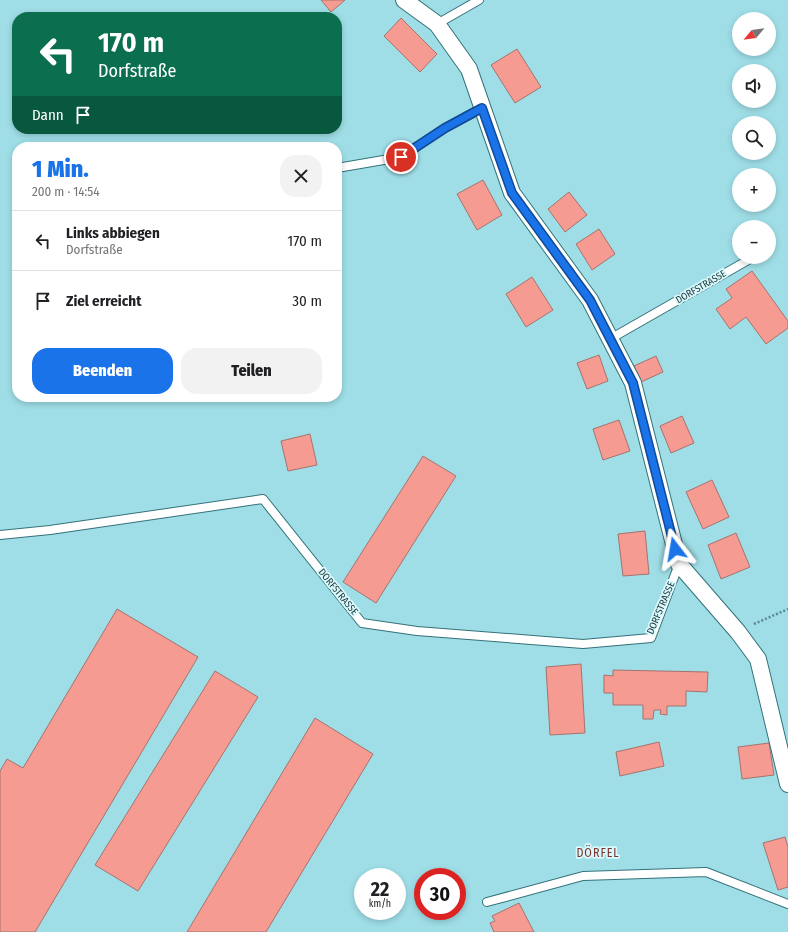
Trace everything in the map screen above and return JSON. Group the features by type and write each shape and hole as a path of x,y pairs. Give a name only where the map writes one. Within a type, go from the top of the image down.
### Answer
{"street":[{"name":"DORFSTRASSE","path":"404,0 437,24 469,70 512,193 590,300 633,383 679,564 738,632 758,659 788,784"}],"lane":[{"path":"437,24 479,0"},
{"path":"342,167 401,157 445,128 482,108"},
{"name":"DORFSTRASSE","path":"610,339 741,264"},
{"name":"DORFSTRASSE","path":"0,535 50,530 263,499 362,623 417,631 583,644 651,638 679,564"},
{"path":"487,902 583,876 706,872 788,904"}],"path":[{"path":"738,632 788,609"}],"building":[{"path":"321,0 345,0 331,12"},
{"path":"401,18 437,54 420,72 384,36"},
{"path":"517,49 541,87 515,103 491,65"},
{"path":"483,180 502,215 477,230 457,194"},
{"path":"569,192 587,215 565,232 548,209"},
{"path":"599,229 615,254 592,270 576,244"},
{"path":"752,271 788,321 788,328 766,344 746,317 730,329 716,309 732,298 726,289"},
{"path":"532,277 553,310 526,327 506,294"},
{"path":"599,355 608,381 587,389 577,363"},
{"path":"656,356 663,372 641,382 634,366"},
{"path":"682,416 694,443 671,453 660,426"},
{"path":"619,420 630,451 603,460 593,429"},
{"path":"310,434 317,465 288,471 281,441"},
{"path":"423,456 456,476 376,603 343,582"},
{"path":"712,480 729,517 703,529 686,492"},
{"path":"645,531 649,574 623,576 618,534"},
{"path":"736,533 750,567 721,579 708,545"},
{"path":"117,609 198,657 35,932 0,932 0,771 7,759 23,768"},
{"path":"581,664 585,733 550,735 546,667"},
{"path":"613,670 708,672 707,692 686,691 686,706 667,706 667,715 660,714 661,710 654,710 653,719 643,719 643,705 613,705 613,693 604,693 604,675 613,676"},
{"path":"215,671 258,697 138,891 95,865"},
{"path":"315,718 373,754 266,932 187,932"},
{"path":"659,742 664,766 620,776 616,752"},
{"path":"769,743 774,775 742,779 738,747"},
{"path":"785,837 788,847 788,887 778,890 763,843"},
{"path":"519,903 534,932 494,932 490,923 495,921 492,916"}],"district":[{"name":"DÖRFEL","path":"598,853"}],"route":[{"path":"401,157 445,128 482,108 512,193 590,300 633,383 675,549"}]}
